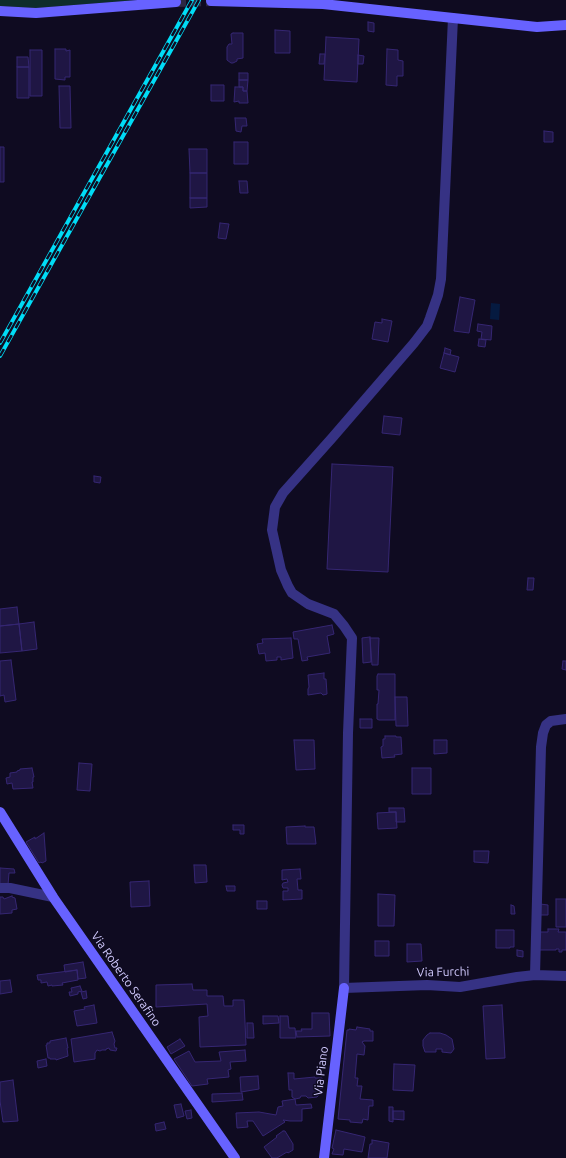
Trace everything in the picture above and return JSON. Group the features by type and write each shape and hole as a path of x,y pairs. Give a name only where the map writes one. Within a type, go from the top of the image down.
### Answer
{"street":[{"path":"211,1 323,4 538,27 566,24"},
{"path":"0,11 36,13 176,2"},
{"path":"344,988 348,741 352,638 334,614 308,604 292,594 281,570 272,530 273,516 275,507 283,493 414,343 430,318 438,294 440,279 453,18"},
{"path":"535,975 541,747 543,732 546,724 551,721 566,720"},
{"name":"Via Roberto Serafino","path":"0,812 53,897 235,1158"},
{"path":"0,888 10,888 53,897"},
{"name":"Via Furchi","path":"344,988 427,985 460,987 517,976 566,976"},
{"name":"Via Piano","path":"324,1158 344,988"}],"green space":[{"path":"0,0 139,0 36,8 0,6"}],"water":[{"path":"491,303 500,304 499,320 490,319"}],"building":[{"path":"368,22 374,23 374,32 368,31"},
{"path":"275,30 290,31 290,53 275,53"},
{"path":"243,33 243,58 237,59 237,61 231,63 227,60 227,47 229,44 232,44 231,34"},
{"path":"326,37 359,39 357,82 324,80"},
{"path":"55,49 66,49 66,51 70,50 70,77 65,77 65,80 55,79"},
{"path":"387,49 398,50 398,60 403,61 403,76 397,76 397,86 386,85"},
{"path":"30,50 42,50 42,96 30,96"},
{"path":"320,54 325,54 324,64 319,64"},
{"path":"358,55 364,56 363,64 358,64"},
{"path":"17,57 28,57 29,67 17,67"},
{"path":"17,67 29,67 29,98 17,98"},
{"path":"239,73 248,73 248,80 239,80"},
{"path":"239,80 248,80 247,91 243,91 243,87 239,87"},
{"path":"211,85 224,85 224,101 211,101"},
{"path":"59,86 70,86 71,128 60,128"},
{"path":"235,87 243,87 243,91 247,91 248,103 239,103 239,101 234,102"},
{"path":"235,118 246,118 247,126 242,126 241,132 236,131"},
{"path":"544,131 553,132 553,142 544,142"},
{"path":"234,142 248,142 248,164 234,164"},
{"path":"0,147 4,147 4,182 0,182"},
{"path":"189,149 207,149 207,173 190,173"},
{"path":"190,173 207,173 207,198 190,198"},
{"path":"239,181 247,181 248,193 240,193"},
{"path":"190,198 207,198 207,207 190,208"},
{"path":"220,223 229,224 226,239 218,238"},
{"path":"460,297 475,300 469,333 454,331"},
{"path":"382,319 392,321 388,342 372,339 375,322 382,323"},
{"path":"478,324 492,326 491,340 481,339 482,332 477,331"},
{"path":"479,339 486,340 485,347 478,346"},
{"path":"445,348 451,350 450,355 444,353"},
{"path":"444,353 459,357 455,372 440,368"},
{"path":"384,416 402,418 400,435 382,433"},
{"path":"332,464 393,467 388,572 327,569"},
{"path":"94,476 101,477 100,483 94,482"},
{"path":"528,578 534,578 533,590 527,590"},
{"path":"17,607 19,624 0,626 0,609"},
{"path":"34,622 37,649 22,651 19,624"},
{"path":"19,624 22,651 0,653 0,626"},
{"path":"332,625 334,634 327,636 330,653 307,657 308,660 302,661 298,639 294,639 293,632"},
{"path":"370,637 371,662 363,663 362,638"},
{"path":"291,638 293,658 281,660 281,657 277,657 277,660 266,661 265,653 259,654 257,644 263,643 262,639"},
{"path":"370,638 379,638 378,665 372,665"},
{"path":"11,660 16,700 5,702 4,695 0,696 0,661"},
{"path":"563,661 566,661 566,670 562,669"},
{"path":"324,673 327,694 323,695 321,693 308,695 308,675"},
{"path":"378,674 395,674 395,720 377,719 379,690 377,690"},
{"path":"395,697 407,697 408,726 396,726"},
{"path":"360,719 372,719 372,728 360,728"},
{"path":"385,736 401,737 402,754 394,755 395,757 382,758 381,747 383,746 383,739 385,739"},
{"path":"294,740 314,740 315,769 296,770"},
{"path":"434,740 447,740 447,753 434,754"},
{"path":"79,763 92,764 90,791 77,790"},
{"path":"32,768 34,777 32,782 33,788 13,789 12,783 7,784 6,778 10,777 10,773 17,772 20,769"},
{"path":"412,768 431,768 431,794 412,794"},
{"path":"389,808 404,808 405,822 396,822 396,812 389,812"},
{"path":"396,812 397,828 378,829 377,813"},
{"path":"233,825 244,825 244,834 240,834 240,830 233,830"},
{"path":"286,827 314,827 316,844 287,844"},
{"path":"44,833 46,861 39,863 26,842 35,837 35,839"},
{"path":"474,851 489,851 488,863 474,862"},
{"path":"194,865 206,865 207,882 195,883"},
{"path":"0,868 14,869 15,873 9,873 8,885 0,885"},
{"path":"300,869 301,879 297,879 298,890 302,890 302,899 283,900 283,891 288,891 288,888 283,888 282,885 283,883 288,882 287,879 282,880 282,870"},
{"path":"149,881 150,906 131,907 130,882"},
{"path":"226,886 235,886 235,891 227,891"},
{"path":"378,894 395,895 394,926 378,926"},
{"path":"12,896 15,898 17,909 12,910 12,913 0,914 0,897 3,897 4,899"},
{"path":"556,899 566,899 566,927 556,927"},
{"path":"257,901 267,901 267,909 257,909"},
{"path":"540,904 548,905 548,915 540,915"},
{"path":"511,905 514,906 515,914 511,914"},
{"path":"548,929 559,929 558,932 566,932 566,950 559,952 559,949 539,950 539,932 548,932"},
{"path":"496,930 514,930 514,947 496,948"},
{"path":"375,941 389,941 389,956 375,956"},
{"path":"407,944 421,944 422,961 407,962"},
{"path":"517,950 523,951 523,957 517,956"},
{"path":"83,962 86,978 78,979 77,970 65,972 64,965"},
{"path":"77,970 78,980 62,983 63,985 48,986 47,982 41,983 41,980 38,980 37,975"},
{"path":"10,980 12,992 0,994 0,981"},
{"path":"192,984 193,990 207,990 207,996 223,996 224,1006 233,1006 233,1000 244,1000 246,1045 200,1047 199,1017 208,1016 207,1004 156,1007 156,985"},
{"path":"80,986 82,991 78,992 78,994 70,996 69,992 72,992 71,988"},
{"path":"86,991 87,998 83,999 81,992"},
{"path":"94,1005 97,1023 77,1026 74,1011 85,1009 84,1007"},
{"path":"502,1005 505,1058 486,1059 483,1006"},
{"path":"312,1013 329,1013 330,1036 297,1037 296,1031 302,1031 301,1029 312,1029"},
{"path":"263,1016 278,1016 279,1023 263,1024"},
{"path":"280,1016 288,1016 289,1028 295,1028 296,1038 280,1038"},
{"path":"247,1023 253,1023 254,1038 247,1038"},
{"path":"357,1027 370,1029 370,1031 373,1031 373,1041 362,1042 365,1046 364,1055 357,1054 355,1078 358,1078 357,1086 362,1086 360,1099 373,1100 373,1106 369,1106 368,1120 363,1119 362,1123 338,1119 347,1030 356,1030"},
{"path":"112,1032 115,1041 115,1048 117,1048 116,1051 110,1050 109,1048 100,1051 97,1050 95,1053 95,1059 74,1062 71,1039"},
{"path":"430,1033 440,1033 452,1039 454,1049 451,1053 442,1052 442,1049 436,1049 436,1052 425,1052 423,1040"},
{"path":"66,1038 68,1056 56,1060 48,1058 47,1043"},
{"path":"180,1039 185,1046 171,1054 167,1047"},
{"path":"245,1050 246,1061 230,1062 231,1069 228,1070 229,1077 207,1079 208,1084 192,1086 174,1059 189,1051 195,1062 221,1061 219,1052"},
{"path":"46,1059 47,1066 38,1068 37,1061"},
{"path":"394,1064 415,1065 413,1091 393,1090"},
{"path":"288,1073 294,1073 294,1079 315,1077 322,1078 323,1088 320,1089 320,1094 317,1097 308,1098 306,1096 301,1096 300,1098 295,1099 292,1097 292,1090 289,1090"},
{"path":"258,1076 259,1089 241,1092 240,1077"},
{"path":"13,1080 18,1121 3,1122 0,1101 0,1082"},
{"path":"242,1093 243,1100 212,1102 212,1094"},
{"path":"295,1099 296,1105 311,1104 312,1108 302,1109 302,1121 283,1120 285,1122 263,1136 253,1121 247,1121 248,1127 237,1128 236,1113 259,1112 276,1115 278,1107 283,1106 282,1101"},
{"path":"181,1104 184,1116 177,1118 174,1105"},
{"path":"389,1107 393,1107 393,1122 389,1121"},
{"path":"191,1110 192,1118 187,1119 185,1111"},
{"path":"393,1111 404,1111 404,1120 393,1119"},
{"path":"164,1122 166,1129 156,1131 155,1124"},
{"path":"336,1130 365,1137 362,1152 344,1149 343,1155 332,1154"},
{"path":"283,1131 285,1131 293,1144 293,1150 277,1158 272,1158 264,1147"},
{"path":"372,1140 389,1143 387,1158 368,1158"}],"tunnel":[{"path":"176,2 211,1"}],"railway":[{"path":"0,343 192,0"},
{"path":"0,356 199,0"}]}
